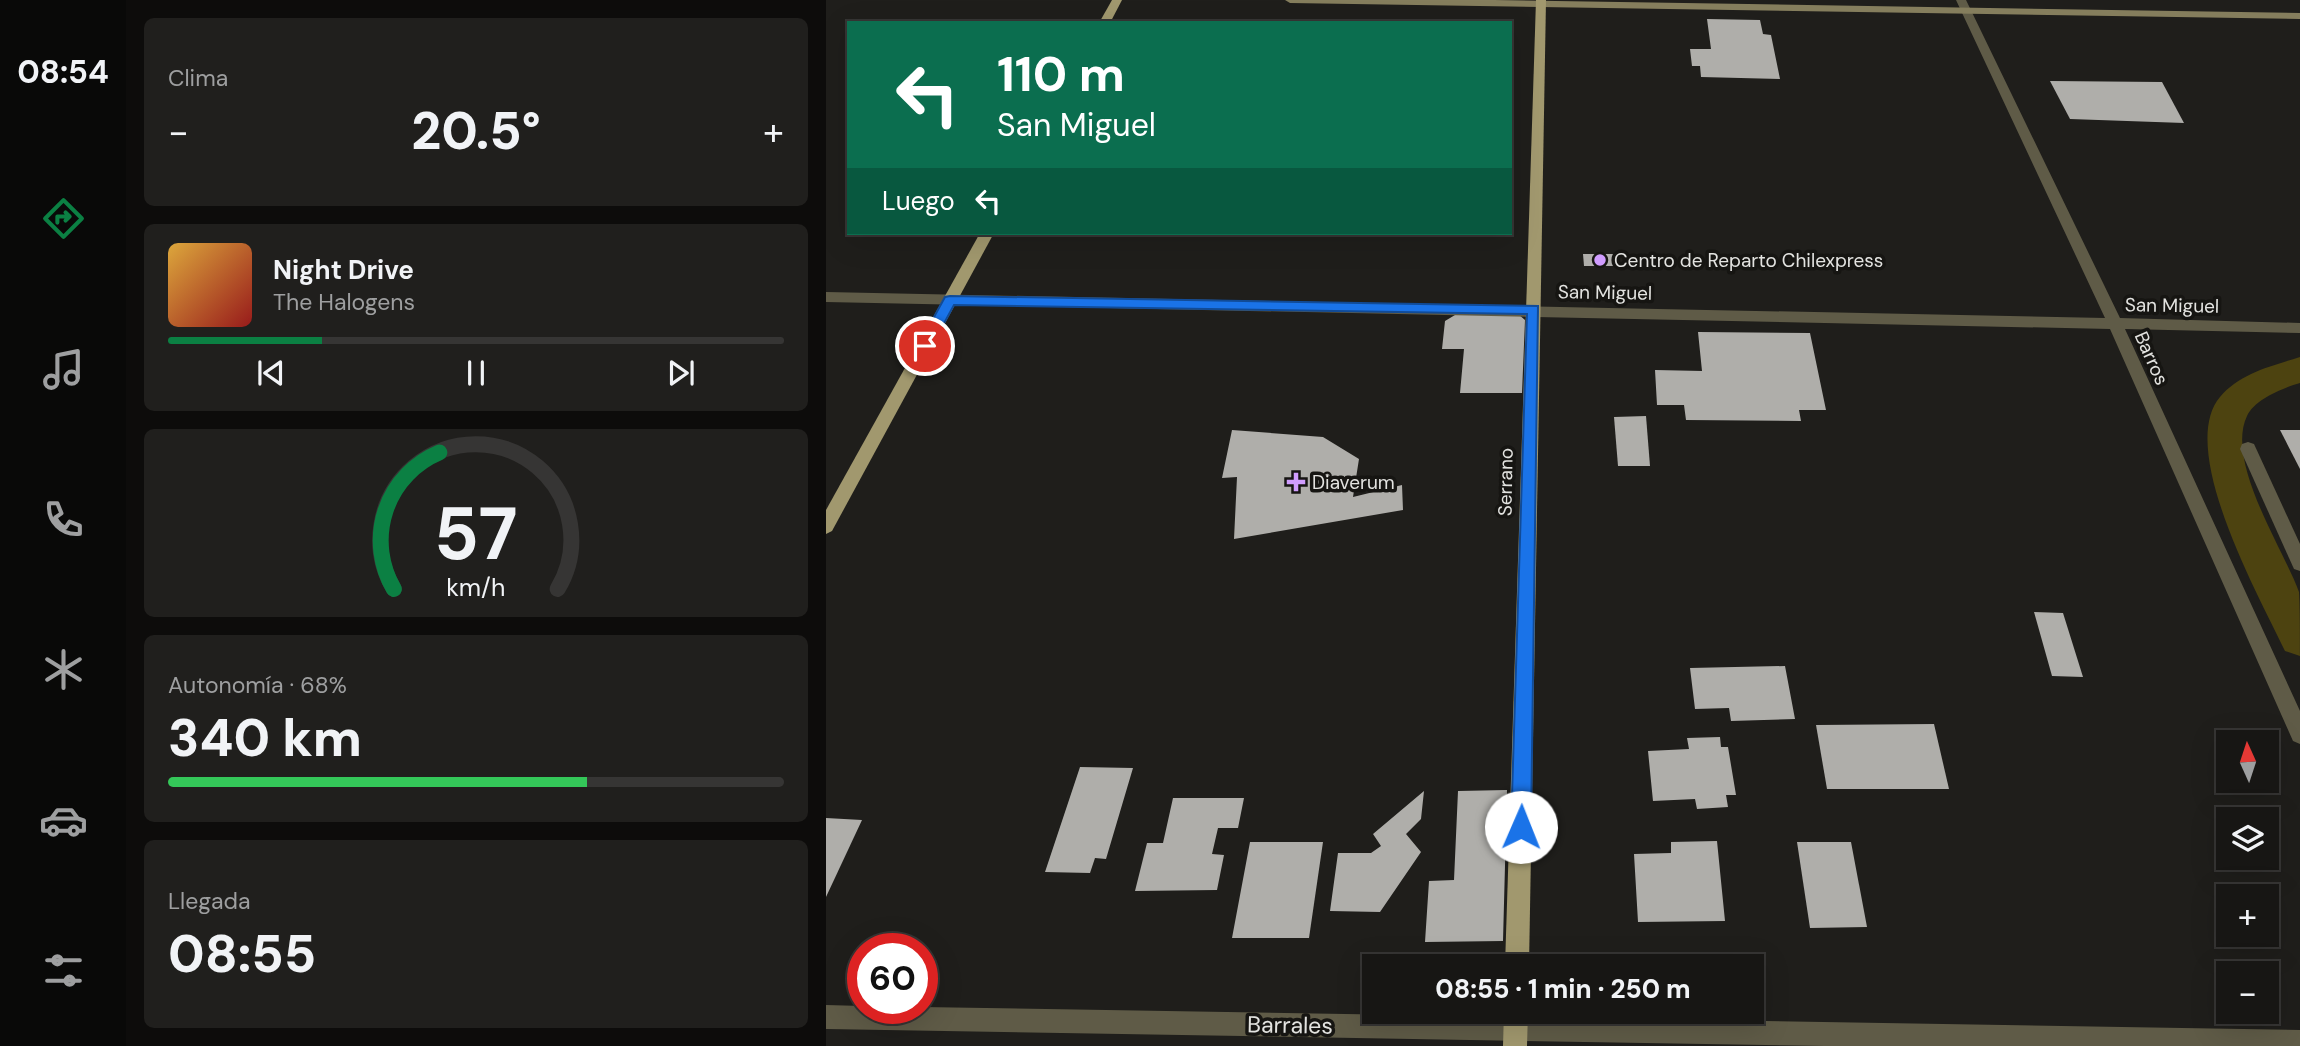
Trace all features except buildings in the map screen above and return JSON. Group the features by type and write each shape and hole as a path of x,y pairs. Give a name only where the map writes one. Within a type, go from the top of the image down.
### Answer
{"main road":[{"path":"1105,21 1116,0"},
{"path":"1290,0 1964,5 2300,16"},
{"name":"Serrano","path":"1517,954 1541,2"},
{"path":"826,526 986,235"}],"street":[{"name":"Barros","path":"1964,5 2115,323 2300,734"},
{"name":"San Miguel","path":"826,298 1534,309 2300,328"},
{"path":"2248,449 2300,563"},
{"name":"Barrales","path":"826,1017 2300,1042"}],"waterway":[{"path":"2300,370 2256,387 2232,408 2225,431 2226,458 2246,523 2300,637"}],"place":[{"name":"Centro de Reparto Chilexpress","path":"1600,260"},
{"name":"Diaverum","path":"1296,482"}],"route":[{"path":"925,346 950,300 1534,309 1521,827"}]}
